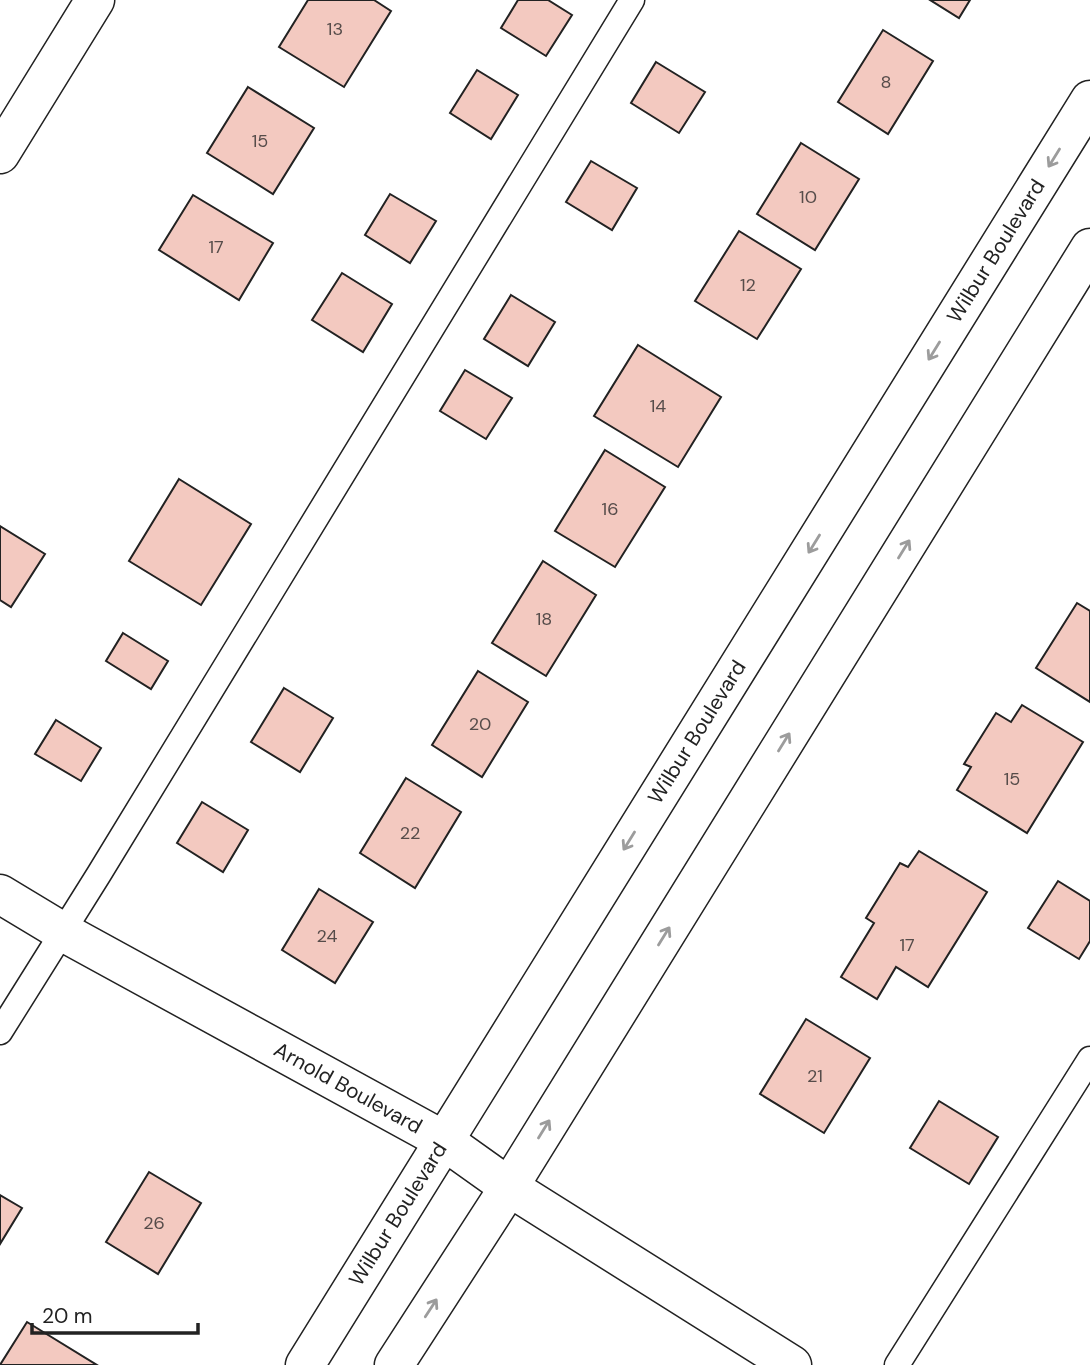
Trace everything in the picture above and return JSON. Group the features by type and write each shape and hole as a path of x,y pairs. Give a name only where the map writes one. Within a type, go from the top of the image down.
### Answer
{"street":[{"path":"0,154 95,0"},
{"name":"Wilbur Boulevard","path":"305,1365 1090,100"},
{"path":"394,1365 509,1187 1090,248"},
{"name":"Arnold Boulevard","path":"0,894 63,932 443,1140 509,1187 792,1365"}],"lane":[{"path":"0,1032 632,0"},
{"path":"897,1365 1090,1059"}],"building":[{"path":"308,0 374,0 391,11 344,87 279,47"},
{"path":"518,0 548,0 572,15 546,56 501,28"},
{"path":"930,0 970,0 959,18"},
{"path":"883,30 933,61 888,134 838,102"},
{"path":"656,62 705,92 679,133 631,103"},
{"path":"477,70 518,95 491,139 450,113"},
{"path":"248,87 314,128 273,194 207,153"},
{"path":"801,143 859,179 815,250 757,214"},
{"path":"591,161 637,188 612,230 566,202"},
{"path":"390,194 436,221 410,263 365,235"},
{"path":"193,195 273,243 239,300 159,250"},
{"path":"739,231 801,269 757,339 695,301"},
{"path":"342,273 392,304 363,352 312,320"},
{"path":"511,295 555,322 528,366 484,339"},
{"path":"638,345 721,397 678,467 594,416"},
{"path":"465,370 512,398 486,439 440,411"},
{"path":"605,450 665,487 615,567 555,531"},
{"path":"179,479 251,524 201,605 129,561"},
{"path":"0,526 45,554 11,607 0,600"},
{"path":"543,561 596,595 546,676 492,643"},
{"path":"1077,603 1090,611 1090,702 1036,668"},
{"path":"123,633 168,661 151,689 106,661"},
{"path":"478,671 528,702 482,777 432,745"},
{"path":"284,688 333,718 300,772 251,742"},
{"path":"1022,705 1083,742 1027,833 957,790 971,767 964,764 996,713 1011,722"},
{"path":"56,720 101,748 81,781 35,754"},
{"path":"406,778 461,812 415,888 360,853"},
{"path":"202,802 248,830 223,872 177,843"},
{"path":"919,851 987,892 928,987 896,967 877,999 841,977 874,923 866,918 900,863 908,867"},
{"path":"1058,881 1090,901 1090,941 1079,959 1028,928"},
{"path":"319,889 373,922 335,983 282,950"},
{"path":"806,1019 870,1058 824,1133 760,1094"},
{"path":"939,1101 998,1137 969,1184 910,1148"},
{"path":"149,1172 201,1203 158,1274 106,1242"},
{"path":"0,1195 22,1208 0,1244"},
{"path":"27,1322 97,1365 0,1365"}]}
